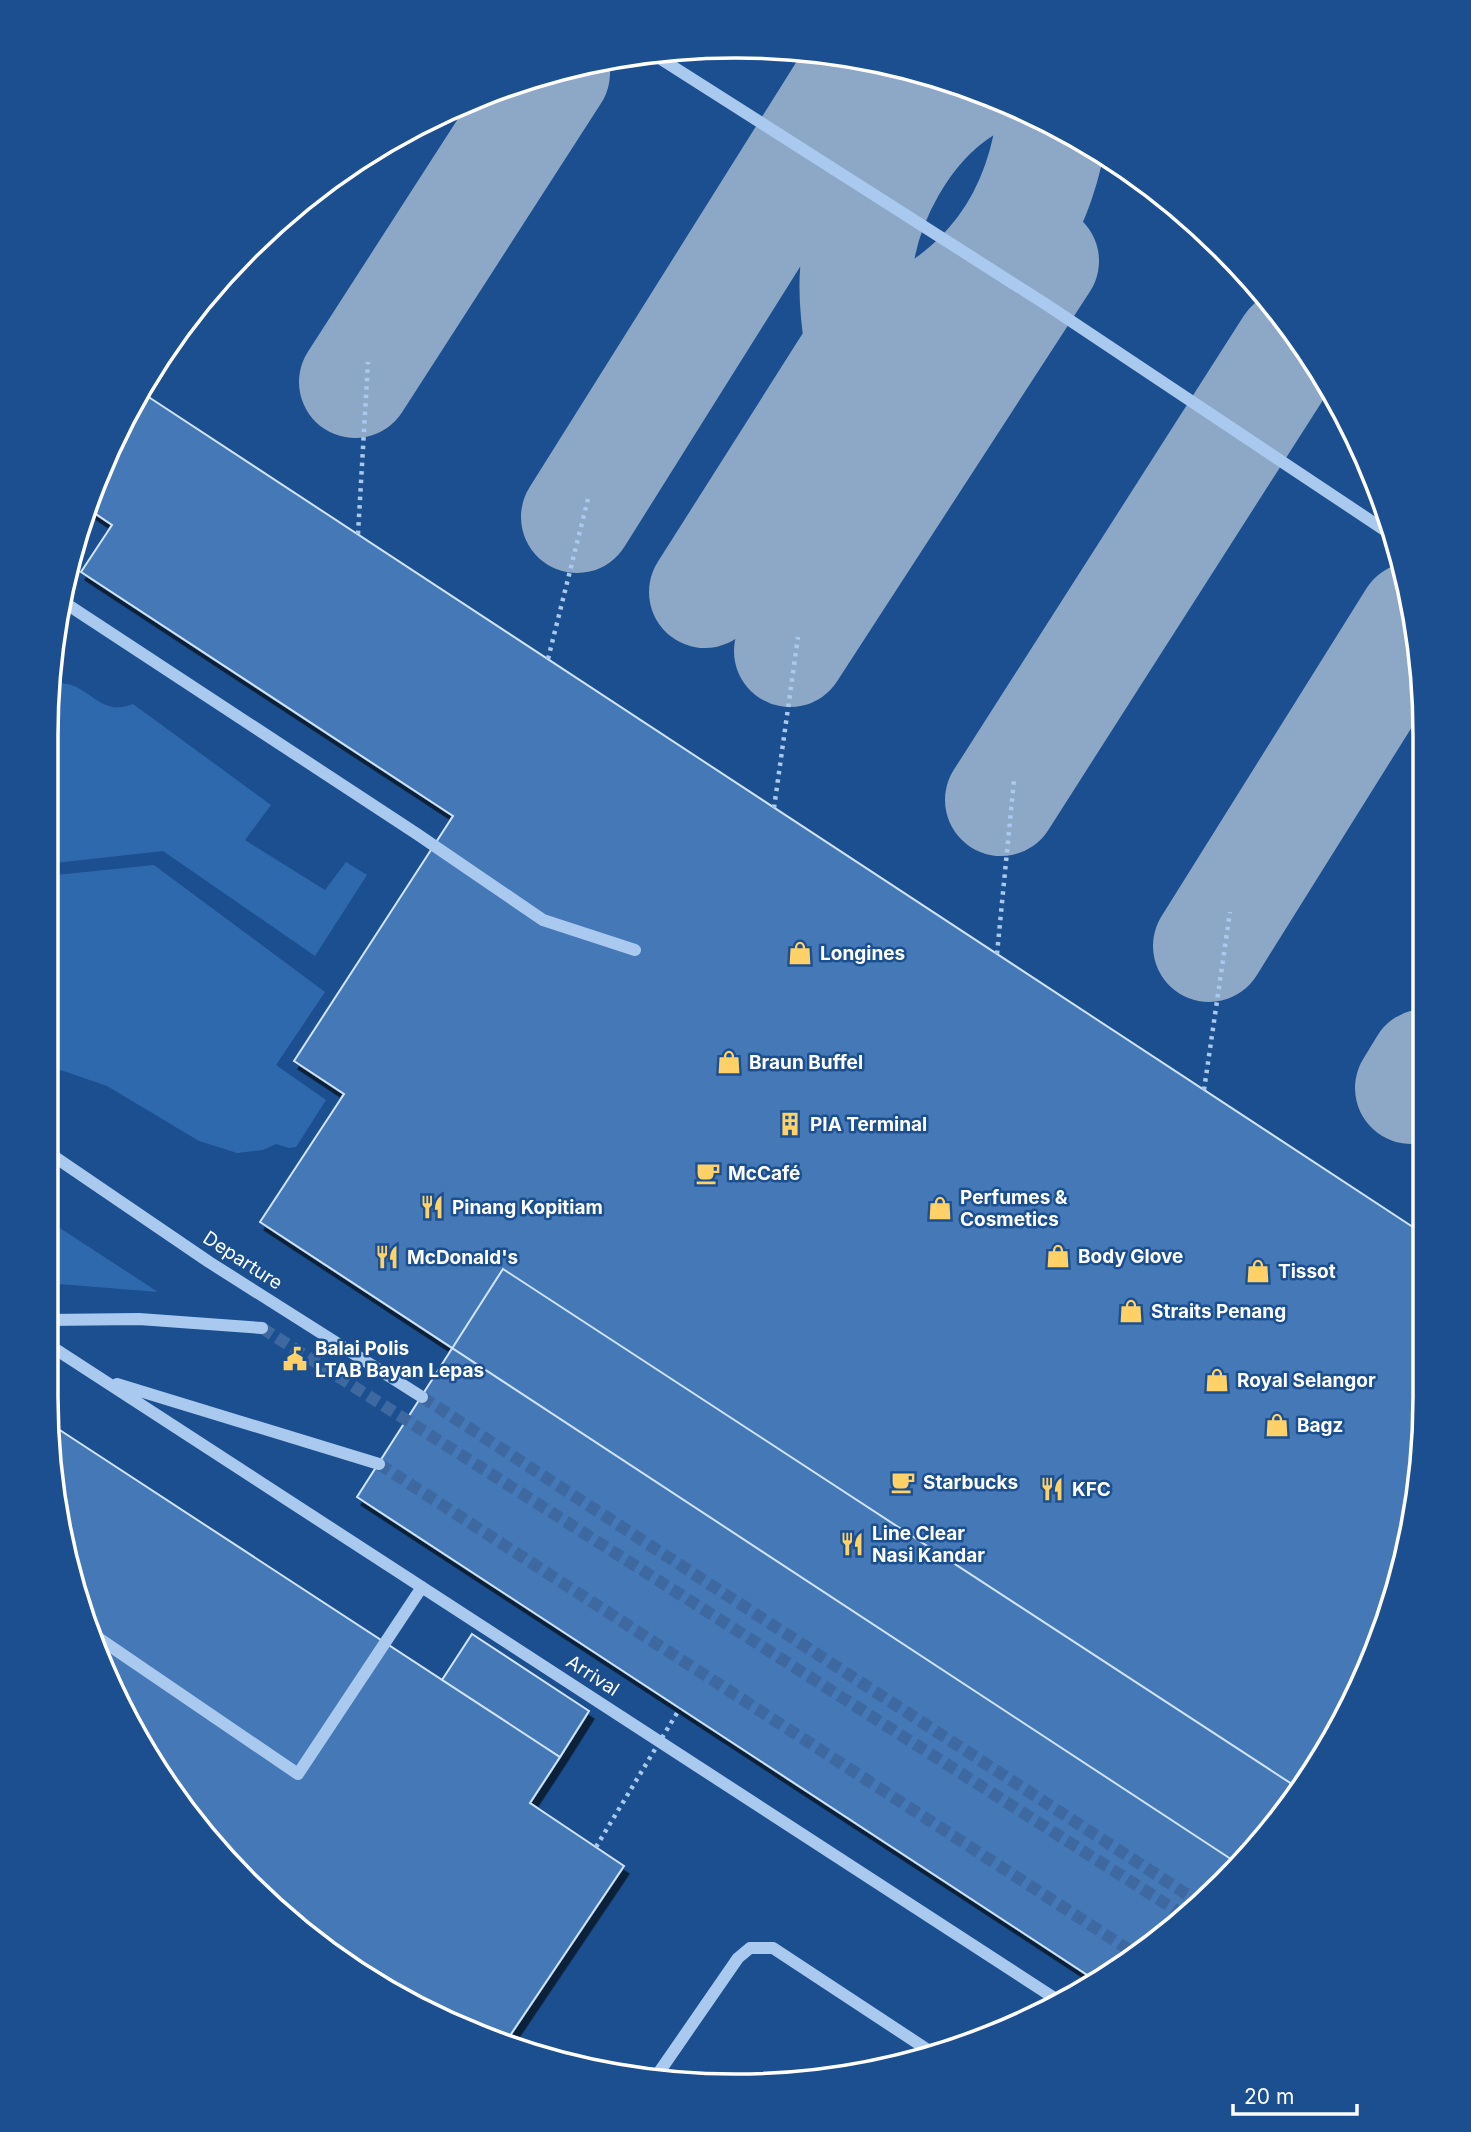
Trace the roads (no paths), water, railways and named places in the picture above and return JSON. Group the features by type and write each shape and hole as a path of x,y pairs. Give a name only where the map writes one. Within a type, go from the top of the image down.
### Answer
{"street":[{"path":"665,62 1046,304 1380,527"},
{"path":"71,606 543,920 635,950"},
{"name":"Departure","path":"58,1159 209,1262 422,1397"},
{"path":"58,1320 139,1318 262,1328"},
{"name":"Arrival","path":"58,1350 1051,1996"},
{"name":"Arrival","path":"103,1380 379,1464"},
{"path":"104,1642 299,1774 422,1587"},
{"path":"661,2070 738,1958 750,1948 773,1948 924,2047"}],"tunnel":[{"path":"262,1328 1176,1911"},
{"path":"422,1397 1191,1897"},
{"path":"379,1464 1127,1949"}],"place":[{"name":"Longines","path":"800,953"},
{"name":"Braun Buffel","path":"729,1062"},
{"name":"PIA Terminal","path":"790,1124"},
{"name":"McCafé","path":"708,1173"},
{"name":"Pinang Kopitiam","path":"432,1207"},
{"name":"Perfumes & Cosmetics","path":"940,1208"},
{"name":"Body Glove","path":"1058,1256"},
{"name":"McDonald's","path":"387,1257"},
{"name":"Tissot","path":"1258,1271"},
{"name":"Straits Penang","path":"1131,1311"},
{"name":"Balai Polis LTAB Bayan Lepas","path":"295,1359"},
{"name":"Royal Selangor","path":"1217,1380"},
{"name":"Bagz","path":"1277,1425"},
{"name":"Starbucks","path":"903,1482"},
{"name":"KFC","path":"1052,1489"},
{"name":"Line Clear Nasi Kandar","path":"852,1544"}]}
